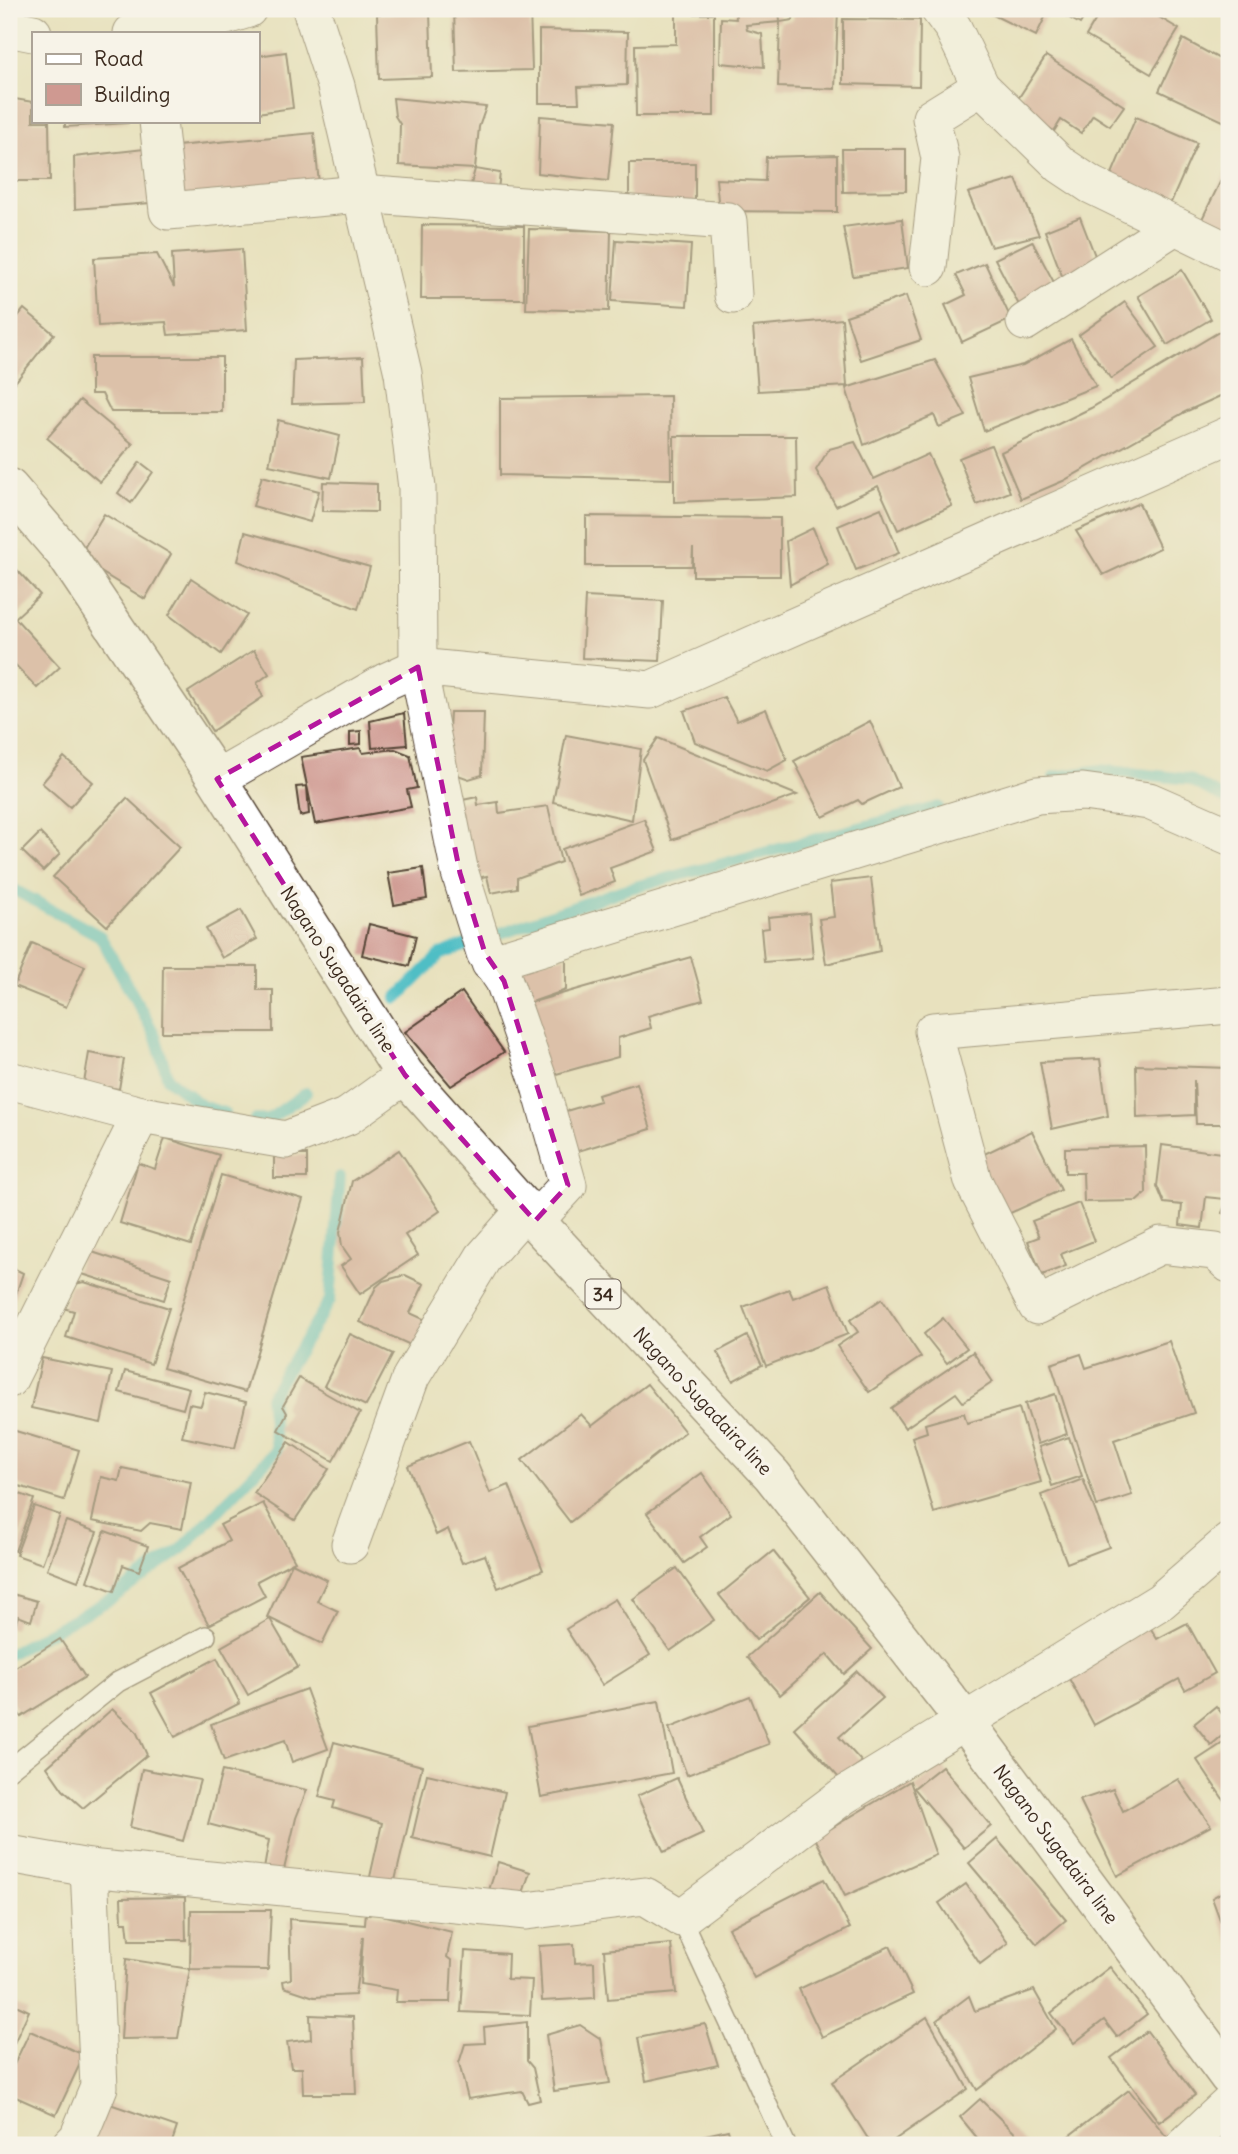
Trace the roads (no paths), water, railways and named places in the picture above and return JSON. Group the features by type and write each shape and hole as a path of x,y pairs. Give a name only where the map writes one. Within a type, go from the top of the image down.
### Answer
{"main road":[{"name":"Nagano Sugadaira line","path":"9,488 64,552 216,779 405,1074 772,1475 964,1720 1229,2077"}],"street":[{"path":"151,32 191,27 248,9"},
{"path":"311,9 336,86 403,373 417,488 418,667 460,873 484,949 504,981 538,1079 568,1185 531,1214 483,1258 411,1377 350,1544"},
{"path":"939,9 953,28 981,87 1061,164 1091,185 1229,252"},
{"path":"928,267 940,158 931,118 981,87"},
{"path":"158,122 168,211 360,194 728,221 733,295"},
{"path":"1025,322 1175,226"},
{"path":"216,779 387,681 418,667 650,690 1229,435"},
{"path":"484,949 1037,796 1083,792 1149,801 1229,836"},
{"path":"1229,1005 933,1031 973,1181 1037,1306 1161,1245 1215,1251 1229,1264"},
{"path":"9,1080 141,1115 286,1140 348,1116 405,1074"},
{"path":"9,1379 141,1115"},
{"path":"9,1854 89,1868 526,1911 645,1896 681,1919 843,1796 1161,1601 1229,1542"},
{"path":"71,2145 78,2138 99,2087 89,1868"},
{"path":"1185,2145 1229,2104"}],"lane":[{"path":"9,1770 118,1682 206,1636"},
{"path":"681,1919 786,2145"}],"waterway":[{"path":"1054,777 1100,770 1189,779 1229,801"},
{"path":"397,998 441,954 623,890 938,807"},
{"path":"9,887 100,936 155,1035 168,1079 202,1106 224,1113"},
{"path":"255,1120 268,1120 306,1093"},
{"path":"9,1654 111,1599 182,1549 276,1450 270,1397 330,1300 340,1177"}]}
